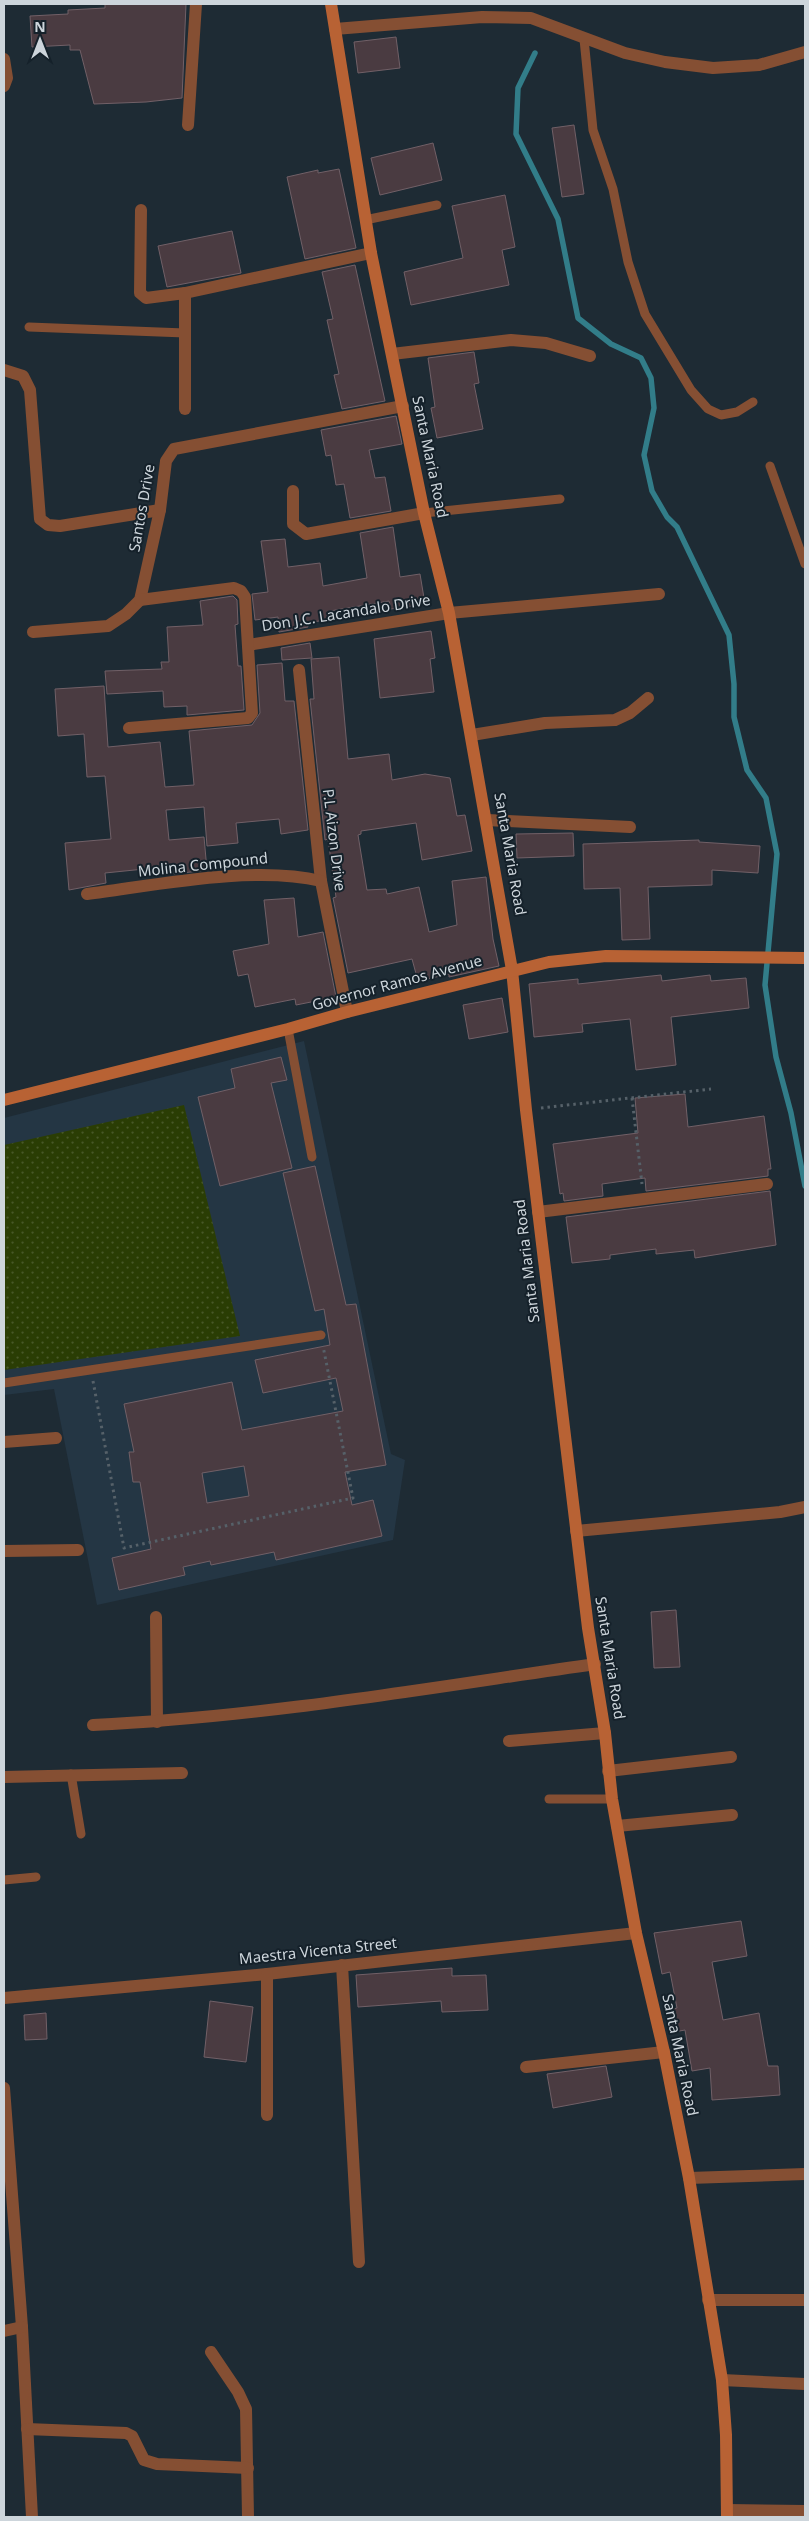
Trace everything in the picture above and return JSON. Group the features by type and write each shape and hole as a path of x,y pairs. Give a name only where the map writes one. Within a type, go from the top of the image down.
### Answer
{"main road":[{"name":"Santa Maria Road","path":"331,4 371,253 424,513 449,613 488,820 512,970 526,1110 576,1531 605,1733 608,1771 636,1933 664,2052 689,2178 722,2380 726,2435 727,2513"},
{"name":"Governor Ramos Avenue","path":"4,1100 288,1030 347,1012 549,962 606,956 805,958"}],"street":[{"path":"188,125 196,4"},
{"path":"335,29 482,17 531,18 584,39 633,55 665,62 713,68 759,65 805,52"},
{"path":"4,59 5,80"},
{"path":"141,210 140,293 146,298 185,293 371,253"},
{"path":"185,293 185,409"},
{"path":"392,354 511,340 546,343 590,356"},
{"path":"4,370 23,376 30,390 40,519 48,525 60,526 160,510"},
{"name":"Santos Drive","path":"140,600 160,510 166,461 174,449 403,406"},
{"path":"293,491 293,524 306,534 424,513"},
{"path":"33,632 108,626 126,614 140,600 234,588 241,591 245,597 251,717 129,728"},
{"name":"Don J.C. Lacandalo Drive","path":"248,645 449,613 659,594"},
{"name":"P.L Aizon Drive","path":"299,670 321,881 347,1012"},
{"path":"472,736 545,724 615,720 630,713 648,698"},
{"path":"488,820 630,827"},
{"name":"Molina Compound","path":"87,894 200,880 278,874 321,881"},
{"path":"538,1212 768,1184"},
{"path":"4,1442 56,1438"},
{"path":"576,1531 780,1512 805,1507"},
{"path":"4,1551 78,1550"},
{"path":"156,1618 157,1722"},
{"path":"93,1726 283,1710 594,1664"},
{"path":"509,1741 605,1733"},
{"path":"608,1771 731,1757"},
{"path":"4,1777 71,1774 182,1774"},
{"path":"617,1826 732,1815"},
{"name":"Maestra Vicenta Street","path":"4,1998 267,1974 636,1933"},
{"path":"342,1965 359,2262"},
{"path":"266,2114 267,1974"},
{"path":"526,2068 664,2052"},
{"path":"4,2088 22,2327 32,2517"},
{"path":"689,2178 805,2174"},
{"path":"708,2300 805,2300"},
{"path":"4,2331 22,2327"},
{"path":"211,2352 238,2392 246,2409 248,2517"},
{"path":"722,2380 805,2384"},
{"path":"27,2429 126,2433 132,2436 144,2460 157,2464 248,2468"},
{"path":"727,2513 805,2510"}],"lane":[{"path":"584,39 593,130 613,189 628,262 645,314 691,390 708,409 721,415 737,412 753,402"},
{"path":"365,220 437,205"},
{"path":"29,327 185,333"},
{"path":"770,466 805,564"},
{"path":"424,513 560,499"},
{"path":"288,1030 312,1157"},
{"path":"4,1383 320,1334"},
{"path":"71,1774 81,1834"},
{"path":"549,1799 612,1799"},
{"path":"4,1880 36,1877"}],"path":[{"path":"526,1110 711,1090"},
{"path":"632,1098 643,1198"},
{"path":"92,1370 124,1548 353,1498 320,1334"}],"shaded area":[{"path":"304,1041 391,1454 405,1460 393,1540 97,1605 54,1389 4,1395 4,1118"}],"green space":[{"path":"184,1105 240,1336 4,1370 4,1145"}],"building":[{"path":"105,4 186,4 182,98 146,102 94,104 80,50 70,50 70,45 32,47 30,16 68,14 68,10 105,8"},
{"path":"396,37 400,68 358,73 354,42"},
{"path":"574,125 584,194 562,197 552,128"},
{"path":"433,143 442,180 380,195 371,158"},
{"path":"339,169 356,248 305,259 287,177 318,170 318,173"},
{"path":"505,195 515,247 502,250 509,285 411,305 404,272 463,258 452,206"},
{"path":"232,231 241,273 167,287 158,246"},
{"path":"355,265 385,401 342,409 334,375 339,374 327,320 333,319 322,272"},
{"path":"474,352 479,383 474,384 483,429 437,438 431,408 435,407 428,358"},
{"path":"396,416 402,444 369,450 375,478 385,477 391,511 350,518 344,484 336,485 331,455 326,456 321,430"},
{"path":"393,527 400,577 420,574 425,604 391,609 389,601 330,611 331,619 307,623 308,627 279,632 278,617 255,620 252,594 268,592 261,541 285,539 288,567 320,563 323,586 367,578 360,533"},
{"path":"233,596 237,600 238,624 235,625 238,666 241,666 244,710 187,715 187,706 164,707 163,691 107,694 105,671 162,669 161,662 169,662 167,627 203,625 200,601"},
{"path":"431,631 435,658 430,659 434,692 380,698 374,639"},
{"path":"310,643 312,658 282,660 281,648"},
{"path":"339,657 348,759 389,754 392,780 425,774 450,778 457,816 465,815 472,851 422,860 416,823 361,831 361,834 358,835 367,890 386,889 387,894 419,887 429,932 457,925 452,881 486,877 493,939 499,966 449,977 449,974 418,981 412,959 348,973 333,898 336,897 328,839 325,840 310,699 314,699 311,659"},
{"path":"282,663 285,701 294,701 308,830 281,834 279,819 236,823 238,843 207,846 204,807 166,810 169,840 204,837 207,870 174,874 174,866 105,873 106,883 69,890 65,843 111,839 105,776 87,777 84,734 58,736 55,689 104,686 108,747 160,742 165,787 194,785 189,731 252,725 260,713 257,665"},
{"path":"573,833 574,856 517,858 516,834"},
{"path":"699,840 699,842 760,846 758,873 712,870 712,885 648,887 650,939 622,940 620,888 584,889 583,844"},
{"path":"294,898 298,937 323,932 336,997 296,1005 295,999 255,1007 248,974 238,976 233,951 269,944 264,900"},
{"path":"661,975 662,981 710,975 711,981 746,978 749,1008 671,1017 676,1065 636,1070 630,1019 582,1024 583,1032 534,1037 529,984 578,979 578,984"},
{"path":"502,998 508,1032 469,1039 463,1005"},
{"path":"281,1057 287,1080 271,1083 292,1168 220,1186 198,1097 235,1088 231,1069"},
{"path":"685,1094 688,1127 764,1116 771,1169 768,1169 768,1176 646,1191 645,1178 602,1184 603,1196 564,1201 563,1193 560,1194 553,1144 638,1133 635,1098"},
{"path":"315,1166 346,1305 356,1304 386,1465 345,1472 352,1505 373,1500 382,1536 276,1560 274,1552 211,1565 210,1561 183,1567 185,1575 119,1590 112,1558 151,1549 140,1482 133,1482 129,1452 134,1452 124,1404 232,1382 242,1430 343,1411 336,1378 263,1393 255,1360 330,1345 324,1309 315,1311 283,1173","holes":["244,1466 249,1496 207,1503 202,1473"]},
{"path":"770,1191 776,1245 695,1258 694,1250 656,1254 656,1249 610,1255 610,1259 572,1263 566,1217"},
{"path":"676,1610 680,1667 654,1668 651,1612"},
{"path":"741,1921 747,1956 712,1962 723,2020 759,2013 768,2066 778,2066 780,2095 712,2100 710,2068 692,2071 685,2030 674,2032 670,2010 677,2008 670,1972 662,1974 654,1933"},
{"path":"452,1968 452,1976 486,1975 488,2010 442,2012 441,2001 358,2007 356,1975"},
{"path":"210,2001 253,2007 246,2062 204,2057"},
{"path":"46,2013 47,2039 25,2040 24,2015"},
{"path":"606,2066 612,2097 553,2108 547,2074"}],"waterway":[{"path":"535,53 518,88 516,134 558,219 578,318 611,344 641,358 651,378 654,408 644,455 652,491 667,517 677,527 729,635 734,684 734,717 747,770 766,798 777,854 765,985 776,1057 791,1113 805,1186"}]}
